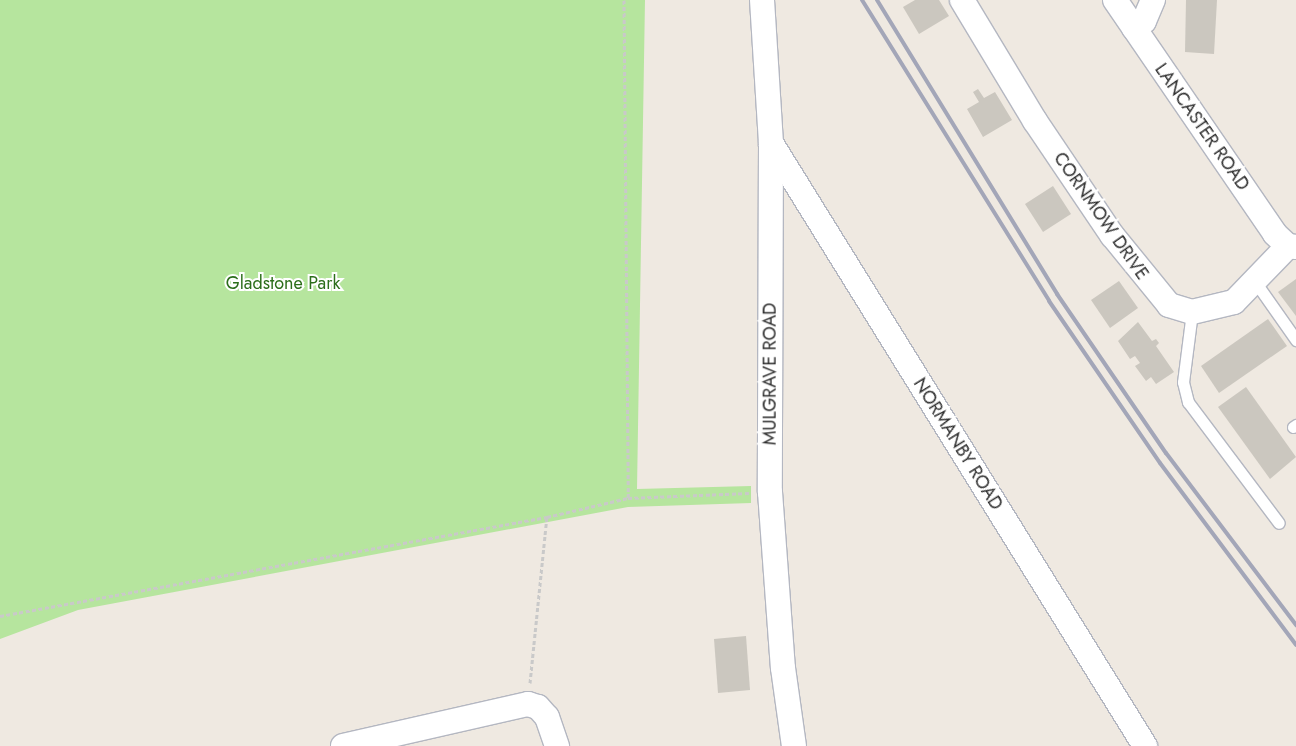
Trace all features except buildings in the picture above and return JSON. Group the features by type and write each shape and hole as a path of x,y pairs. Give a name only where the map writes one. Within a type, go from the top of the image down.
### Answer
{"street":[{"name":"MULGRAVE ROAD","path":"762,0 771,143 770,492 783,668 794,746"},
{"name":"CORNMOW DRIVE","path":"962,0 1035,121 1112,235 1155,291 1170,305 1192,312"},
{"name":"LANCASTER ROAD","path":"1114,0 1292,247"},
{"path":"1134,28 1144,21 1153,0"},
{"name":"NORMANBY ROAD","path":"771,143 1145,746"},
{"path":"1192,312 1234,302 1292,247"},
{"path":"343,746 533,705 557,746"}],"lane":[{"path":"1256,283 1296,340"},
{"path":"1192,312 1183,382 1188,402 1279,523"}],"path":[{"path":"624,0 628,498"},
{"path":"0,616 547,517 628,498 770,492"},
{"path":"533,705 547,517"}],"green space":[{"name":"Gladstone Park","path":"0,0 645,0 637,489 751,486 751,503 628,507 78,610 0,639"}],"railway":[{"path":"862,0 1049,301 1160,463 1296,645"},
{"path":"877,0 1057,294 1166,453 1296,625"}]}
